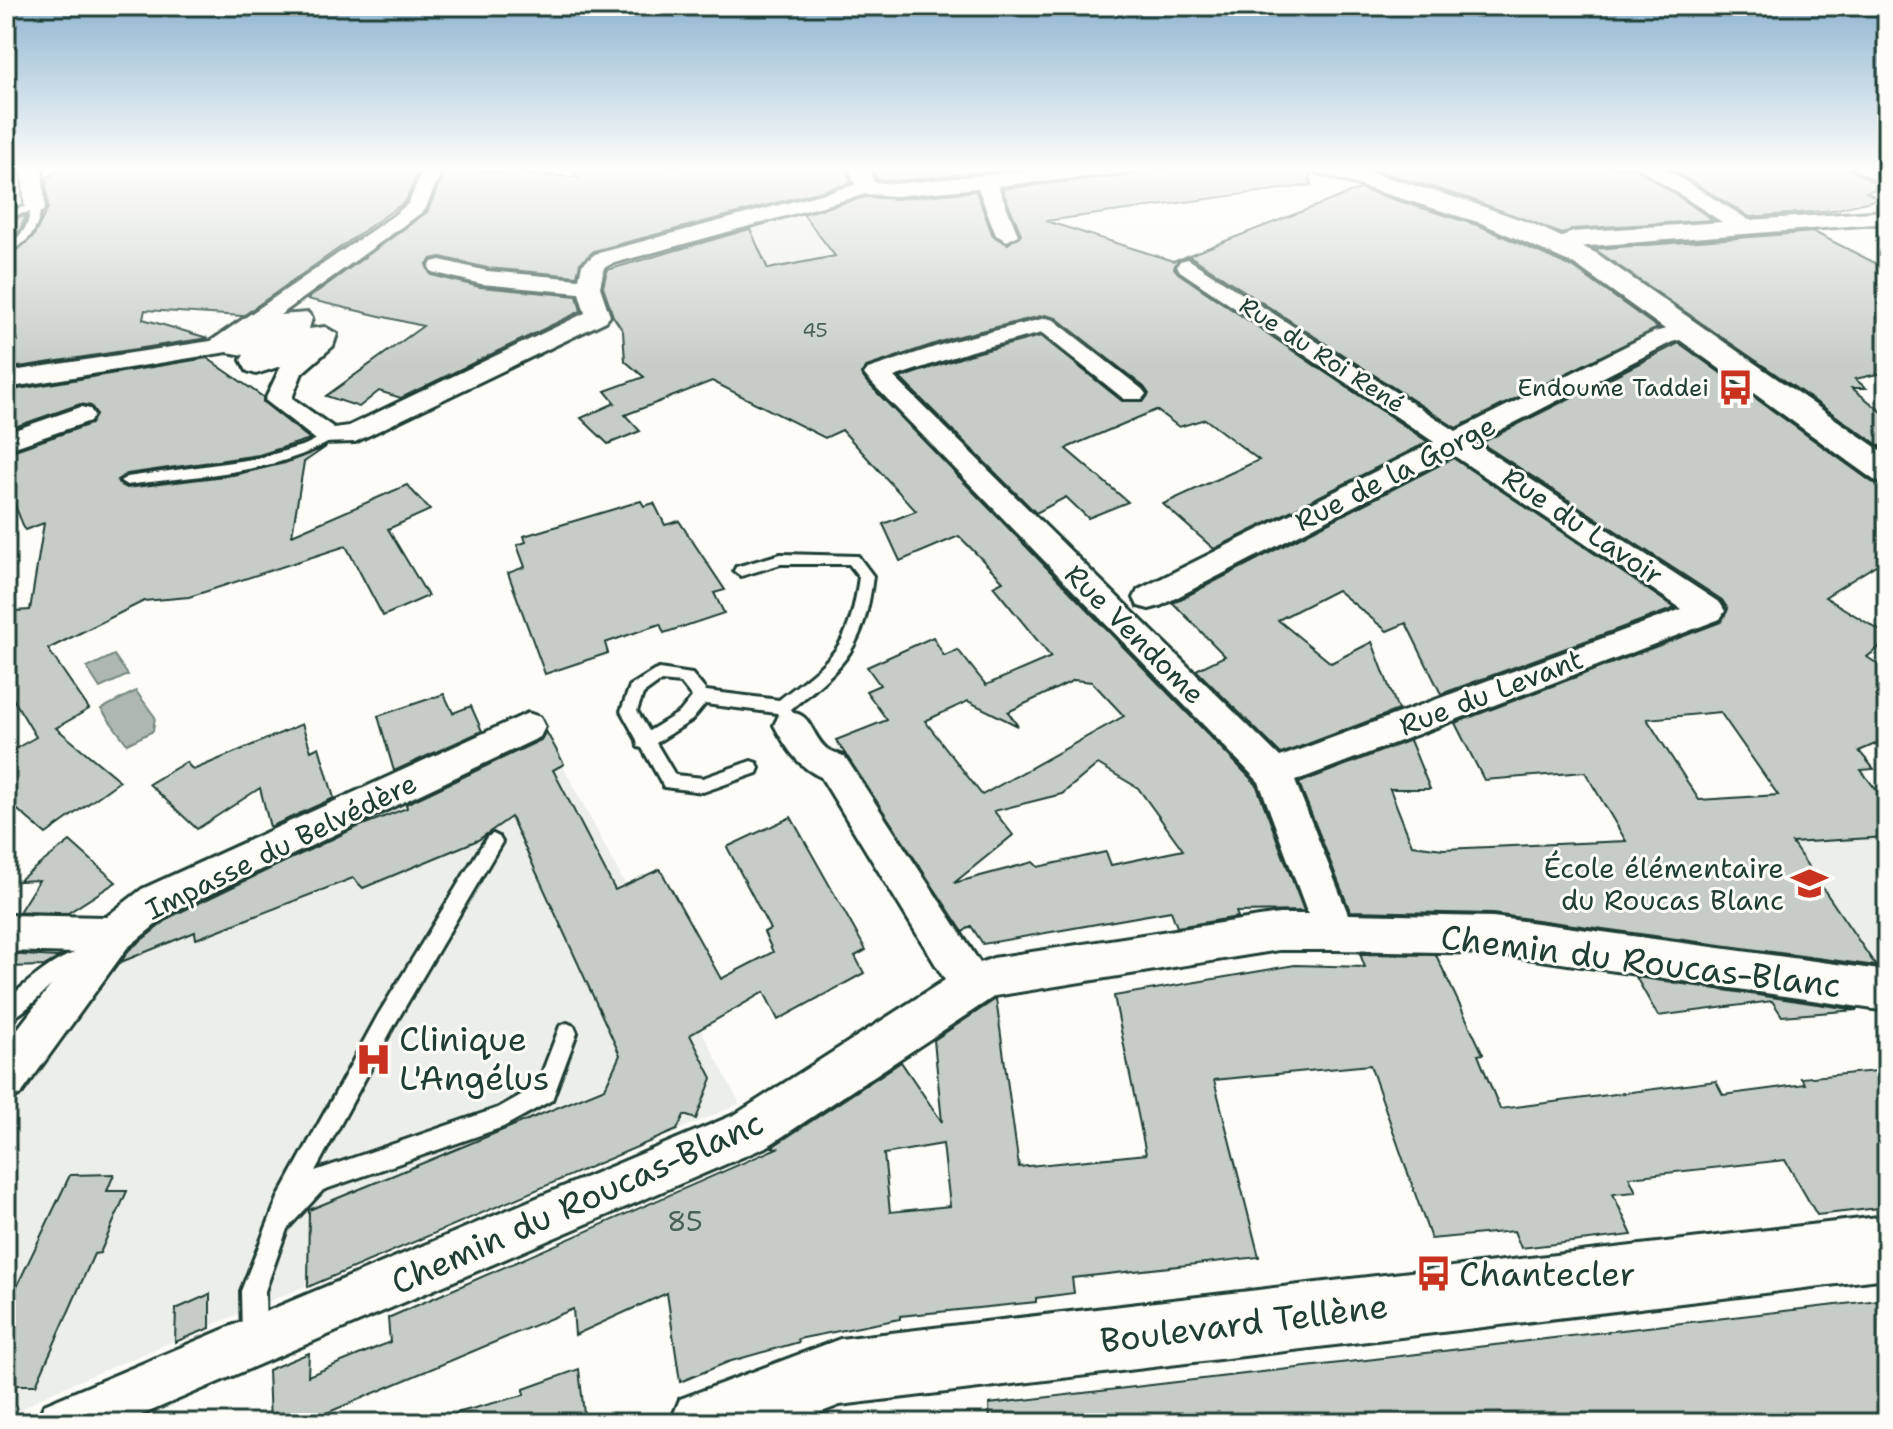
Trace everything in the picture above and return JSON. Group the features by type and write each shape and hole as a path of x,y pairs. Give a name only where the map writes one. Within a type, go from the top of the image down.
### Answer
{"street":[{"path":"225,344 383,234"},
{"path":"6,380 225,344 244,348 285,321 300,318 300,324 253,360 256,366 265,365 306,337 325,334 324,341 291,370 278,400 329,437 355,434 598,316 589,287 593,265 683,234"},
{"path":"1533,234 1586,259 1887,472"},
{"path":"1559,244 1572,239 1642,234"},
{"name":"Rue du Roi René","path":"1188,266 1457,442"},
{"path":"440,267 475,272 481,277 589,287"},
{"name":"Rue Vendome","path":"1133,394 1046,325 962,346 877,374 1274,774 1335,932"},
{"name":"Rue de la Gorge","path":"1149,598 1663,337 1686,331"},
{"path":"6,388 60,371"},
{"path":"6,442 81,415"},
{"name":"Rue du Lavoir","path":"1457,442 1709,611"},
{"name":"Rue du Levant","path":"1274,774 1709,611"},
{"path":"787,716 815,759 833,767 972,986"},
{"name":"Impasse du Belvédère","path":"6,1079 105,946 156,901 528,727"},
{"name":"Chemin du Roucas-Blanc","path":"62,1423 752,1130 972,986 993,977 1279,932 1335,932 1493,935 1887,991"},
{"path":"6,933 105,946"},
{"name":"Boulevard Tellène","path":"704,1423 840,1372 1887,1247"}],"lane":[{"path":"6,249 26,234"},
{"path":"127,481 264,460 319,444 329,437"},
{"path":"741,571 781,559 853,559 866,576 862,616 851,646 787,716 701,697 686,678 659,675 636,690 629,711 644,742 670,782 703,785 751,768"},
{"path":"644,742 686,716 701,697"},
{"path":"254,1343 253,1291 279,1222 377,1034 493,842"},
{"path":"6,1012 71,959 105,946"},
{"path":"279,1222 316,1182 503,1117 545,1093 567,1033"}],"shaded area":[{"path":"732,234 857,234 872,256 748,277"},
{"path":"114,655 128,675 100,688 87,668"},
{"path":"136,691 155,717 153,731 127,744 101,709"},
{"name":"Clinique L'Angélus","path":"541,724 740,1104 45,1395 6,1419 6,1089 159,906"},
{"name":"École élémentaire du Roucas Blanc","path":"1887,804 1887,974 1779,959 1688,809"}],"building":[{"path":"6,234 16,234 6,242"},
{"path":"35,234 360,234 243,316 145,310 143,319 208,338 6,369 6,346 18,341 6,275 6,255"},
{"path":"397,234 659,234 594,251 580,263 577,276 487,268 441,257 431,259 426,265 431,275 480,287 577,296 581,311 401,398 379,391 359,407 326,396 423,326 307,299"},
{"path":"734,234 752,234 768,269 835,256 818,234 992,234 1008,244 1021,234 1086,234 1173,261 1178,259 1174,268 1178,273 1428,442 1214,549 1163,504 1259,460 1205,419 1179,427 1156,410 1069,447 1066,449 1128,502 1088,518 1066,497 1036,513 900,378 972,354 1041,336 1122,401 1144,401 1149,394 1144,387 1056,318 1045,315 952,338 866,367 861,374 1256,784 1304,911 1236,912 1238,917 1177,927 1171,911 983,944 971,926 963,932 836,740 887,720 866,691 880,685 867,667 933,637 944,656 958,650 986,685 1051,657 993,586 1003,581 959,536 900,561 883,524 916,511 842,430 825,438 712,381 625,415 640,431 608,444 581,418 615,403 605,391 644,377 625,361 623,331 613,316 603,287 607,270","holes":["1074,680 1092,682 1124,716 982,795 925,721 968,701 1018,726 1008,712","1098,764 1138,788 1183,850 1111,865 1106,852 1038,867 1033,862 954,883 1013,835 994,811 1062,794"]},
{"path":"1244,234 1497,234 1574,268 1658,328 1456,428 1190,256 1184,257"},
{"path":"1817,234 1887,269 1887,372 1855,379 1866,388 1852,388 1887,416 1887,451 1594,249"},
{"path":"1679,343 1872,482 1887,487 1887,558 1825,597 1887,635 1887,641 1867,657 1887,670 1887,739 1859,751 1874,769 1861,770 1887,804 1887,837 1792,843 1876,966 1493,914 1350,911 1299,783 1410,740 1430,789 1390,789 1412,845 1443,849 1626,841 1585,772 1484,780 1455,723 1721,622 1728,609 1722,600 1481,443","holes":["1720,712 1778,795 1699,800 1647,719"]},
{"path":"207,358 263,397 263,402 310,439 259,455 127,474 117,480 119,484 127,488 233,475 285,463 326,447 304,462 292,535 407,485 430,510 388,529 428,596 383,616 346,546 189,597 144,601 48,649 89,709 56,728 120,781 46,834 6,800 6,754 36,737 6,687 6,622 15,611 30,610 44,523 25,530 6,483 6,453 91,424 96,413 91,406 80,404 6,430 6,391"},
{"path":"1453,458 1675,608 1441,694 1406,623 1387,631 1337,590 1278,620 1331,663 1372,642 1398,710 1281,754 1196,670 1225,656 1173,603"},
{"path":"641,501 644,506 654,503 665,525 679,521 725,590 714,593 724,613 664,633 660,624 605,643 608,653 545,674 508,573 525,567 517,545 526,542 524,536"},
{"path":"444,694 453,713 471,706 482,731 394,771 378,716"},
{"path":"302,724 311,751 319,747 334,798 270,827 260,788 197,829 149,784 186,762 193,770"},
{"path":"546,731 564,764 553,770 615,890 660,869 721,979 773,952 764,932 770,929 727,847 791,817 866,950 855,956 864,973 778,1020 764,992 690,1035 712,1078 696,1119 684,1115 677,1130 308,1287 309,1210 605,1088 620,1055 511,817 478,840 363,888 353,878 196,939 195,932 121,962 129,950 172,916 355,828 407,808 406,804 541,740"},
{"path":"70,841 116,882 68,913 19,912 39,880 18,881"},
{"path":"6,954 61,956 44,966 6,967"},
{"path":"1360,954 1436,955 1483,1054 1478,1055 1500,1109 1716,1081 1723,1095 1805,1084 1801,1078 1887,1070 1887,1207 1817,1215 1785,1160 1629,1177 1636,1192 1613,1194 1632,1235 1521,1248 1514,1231 1431,1239 1370,1065 1214,1080 1259,1257 1072,1278 1074,1293 1036,1298 1036,1302 900,1316 900,1319 798,1339 799,1342 728,1362 680,1382 667,1293 575,1335 573,1309 303,1423 270,1423 268,1370 309,1353 308,1376 390,1342 388,1318 777,1148 772,1147 901,1062 942,1122 934,1040 996,999 1019,1167 1146,1154 1114,996 1295,965 1365,967","holes":["943,1144 950,1206 890,1212 884,1154"]},
{"path":"1636,977 1857,1010 1782,1016 1772,1001 1658,1016"},
{"path":"114,1174 107,1191 127,1191 100,1253 94,1254 36,1385 6,1385 6,1309 70,1175"},
{"path":"210,1294 210,1328 175,1342 176,1309"},
{"path":"1887,1299 1887,1423 990,1423 989,1404"},
{"path":"579,1369 585,1423 457,1423 456,1413 524,1395 524,1389"}],"place":[{"name":"Endoume Taddei","path":"1735,388"},
{"name":"École élémentaire du Roucas Blanc","path":"1810,884"},
{"name":"Clinique L'Angélus","path":"373,1059"},
{"name":"Chantecler","path":"1433,1274"}]}
